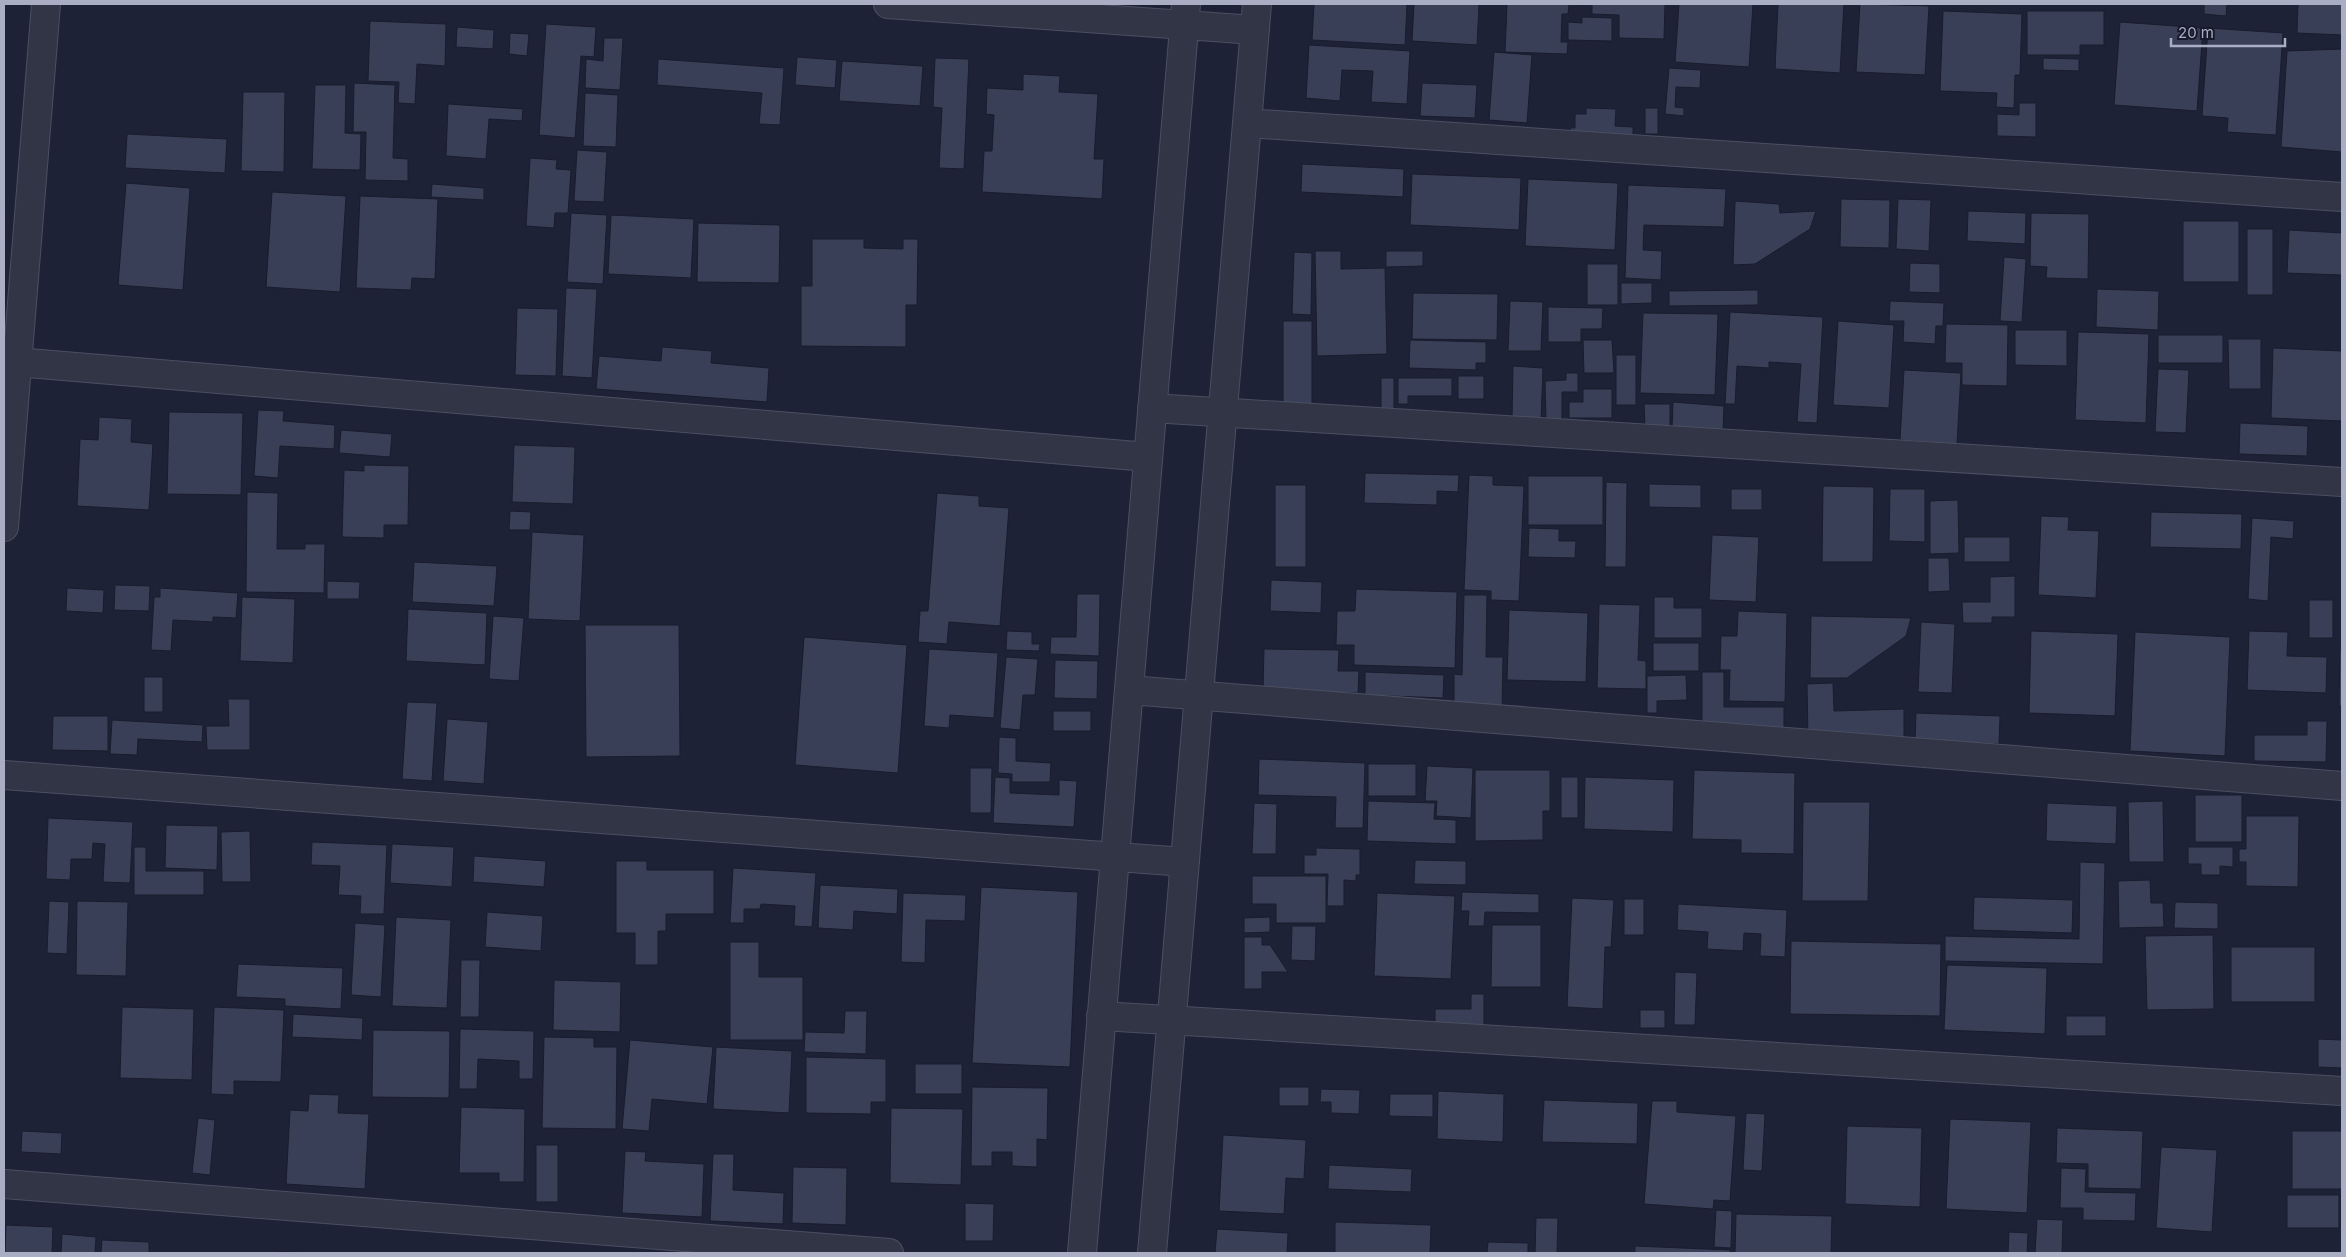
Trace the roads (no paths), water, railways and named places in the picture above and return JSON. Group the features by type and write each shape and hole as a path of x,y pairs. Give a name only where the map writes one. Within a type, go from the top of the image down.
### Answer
{"street":[{"path":"4,527 10,362 46,4"},
{"path":"888,4 1256,17 1152,1253"},
{"path":"1082,1253 1185,14"},
{"path":"1247,123 2342,198"},
{"path":"10,362 1148,457"},
{"path":"1152,408 2342,482"},
{"path":"1129,690 2342,786"},
{"path":"4,775 1185,862"},
{"path":"1101,1016 2342,1091"},
{"path":"4,1184 889,1253"}]}
